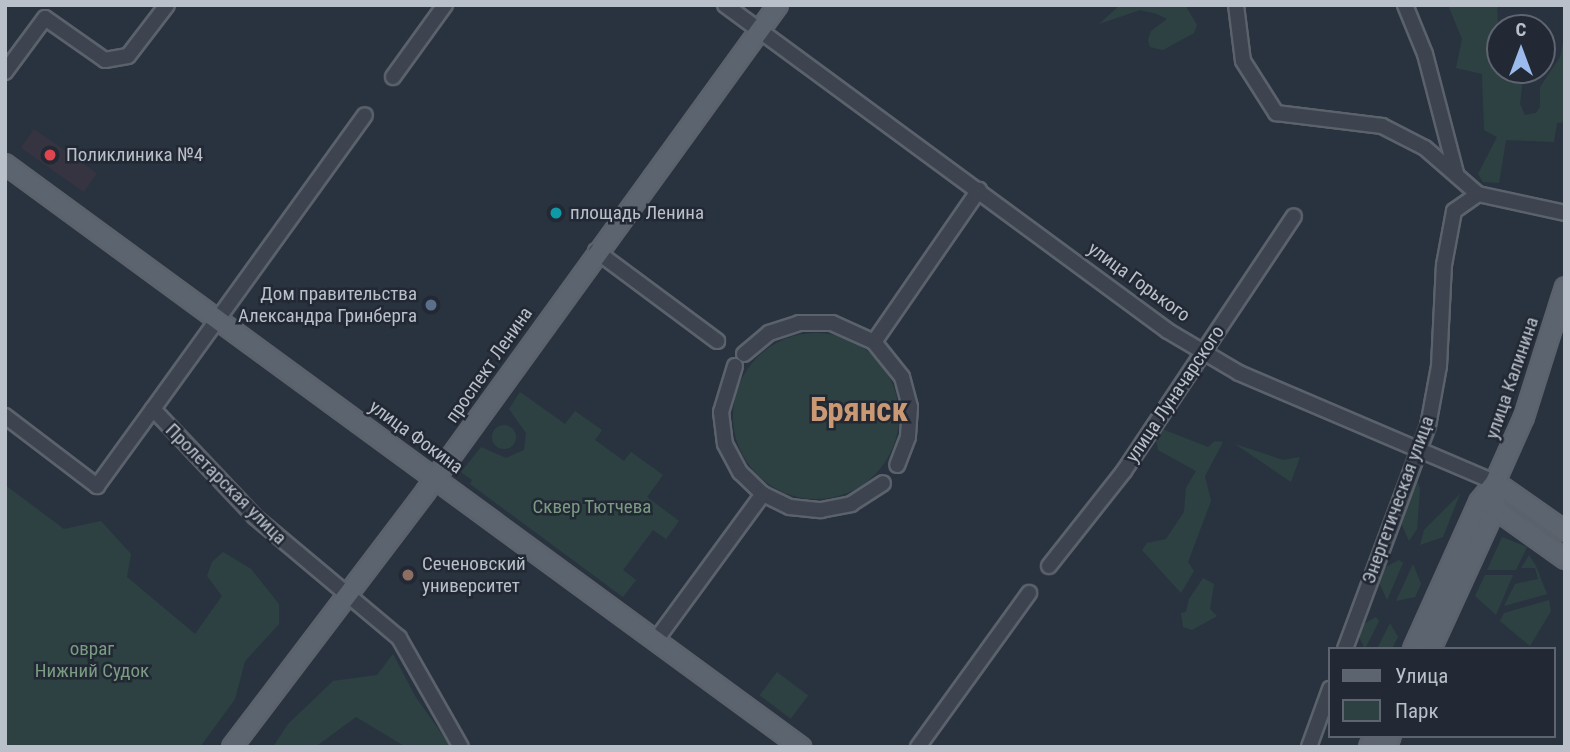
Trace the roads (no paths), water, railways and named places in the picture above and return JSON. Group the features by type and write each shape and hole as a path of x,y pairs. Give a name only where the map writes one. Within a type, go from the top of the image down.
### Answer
{"main road":[{"name":"проспект Ленина","path":"232,747 436,477 596,250 778,5"},
{"name":"улица Фокина","path":"5,164 436,477 801,747"},
{"name":"улица Калинина","path":"1414,647 1479,502 1495,482 1524,417 1565,286"},
{"name":"улица Калинина","path":"1432,647 1495,509 1495,482"},
{"name":"улица Горького","path":"1495,482 1565,531"},
{"path":"1495,509 1565,559"}],"street":[{"path":"5,72 45,18 105,60 128,55 167,5"},
{"path":"393,78 445,5"},
{"name":"улица Горького","path":"725,5 1168,331 1238,373 1495,482"},
{"path":"1236,5 1243,61 1276,113 1382,126 1425,148 1478,194 1565,213"},
{"path":"1405,5 1425,54 1456,173"},
{"path":"153,409 365,115"},
{"path":"874,342 979,190"},
{"name":"Энергетическая улица","path":"1346,647 1428,426 1439,366 1448,236 1454,211 1478,194"},
{"name":"улица Луначарского","path":"1049,566 1124,471 1294,216"},
{"path":"596,250 717,341"},
{"path":"744,354 769,333 800,323 832,323 874,342 902,377 910,407 908,437 897,465"},
{"path":"735,366 721,412 725,444 740,472 763,494 790,507 821,510 850,504 883,483"},
{"name":"Пролетарская улица","path":"5,416 97,486 153,409 255,517 399,638 461,747"},
{"path":"656,640 763,494"},
{"path":"918,747 1029,593"},
{"path":"1309,747 1328,695"}],"place":[{"name":"Поликлиника №4","path":"50,155"},
{"name":"площадь Ленина","path":"556,213"},
{"name":"Дом правительства Александра Гринберга","path":"431,305"},
{"name":"Сеченовский университет","path":"408,575"}],"district":[{"name":"Брянск","path":"859,410"}],"park label":[{"name":"Сквер Тютчева","path":"592,507"},
{"name":"овраг Нижний Судок","path":"92,660"}]}
